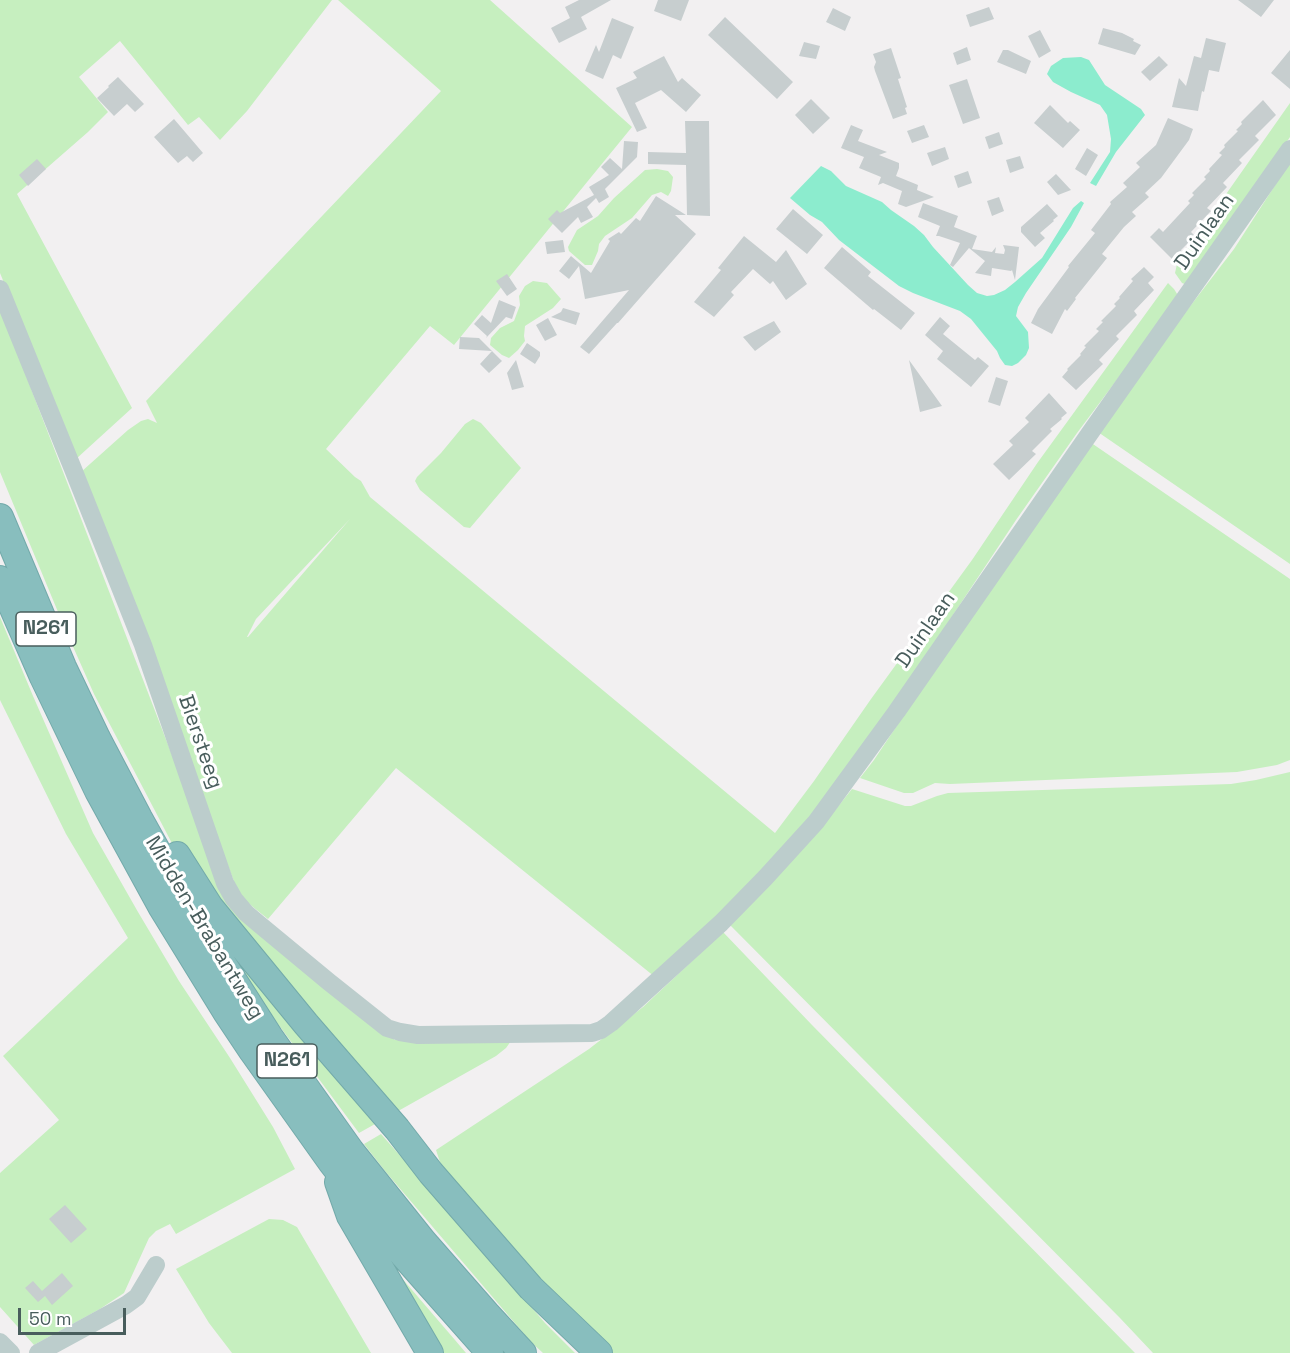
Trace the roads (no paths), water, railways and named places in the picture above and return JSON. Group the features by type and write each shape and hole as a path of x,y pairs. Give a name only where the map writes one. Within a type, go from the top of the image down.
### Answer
{"highway":[{"name":"Midden-Brabantweg","path":"0,517 63,667 97,738 202,931 270,1037 351,1150 423,1240 523,1353"},
{"name":"Midden-Brabantweg","path":"0,579 43,677 98,791 162,908 252,1051 331,1162 404,1256 490,1353"},
{"name":"N261","path":"97,738 159,825 210,907 291,1006 397,1129 471,1221 531,1288 599,1353"},
{"name":"N261","path":"331,1162 350,1216 430,1353"}],"street":[{"name":"Duinlaan","path":"519,1035 592,1033 611,1023 729,915 816,822 897,711 1290,149"},
{"name":"Biersteeg","path":"0,289 143,645 225,883 234,899 259,924 387,1028 418,1035 519,1035"},
{"path":"38,1353 137,1297 156,1265"},
{"path":"0,1342 11,1353"}]}
